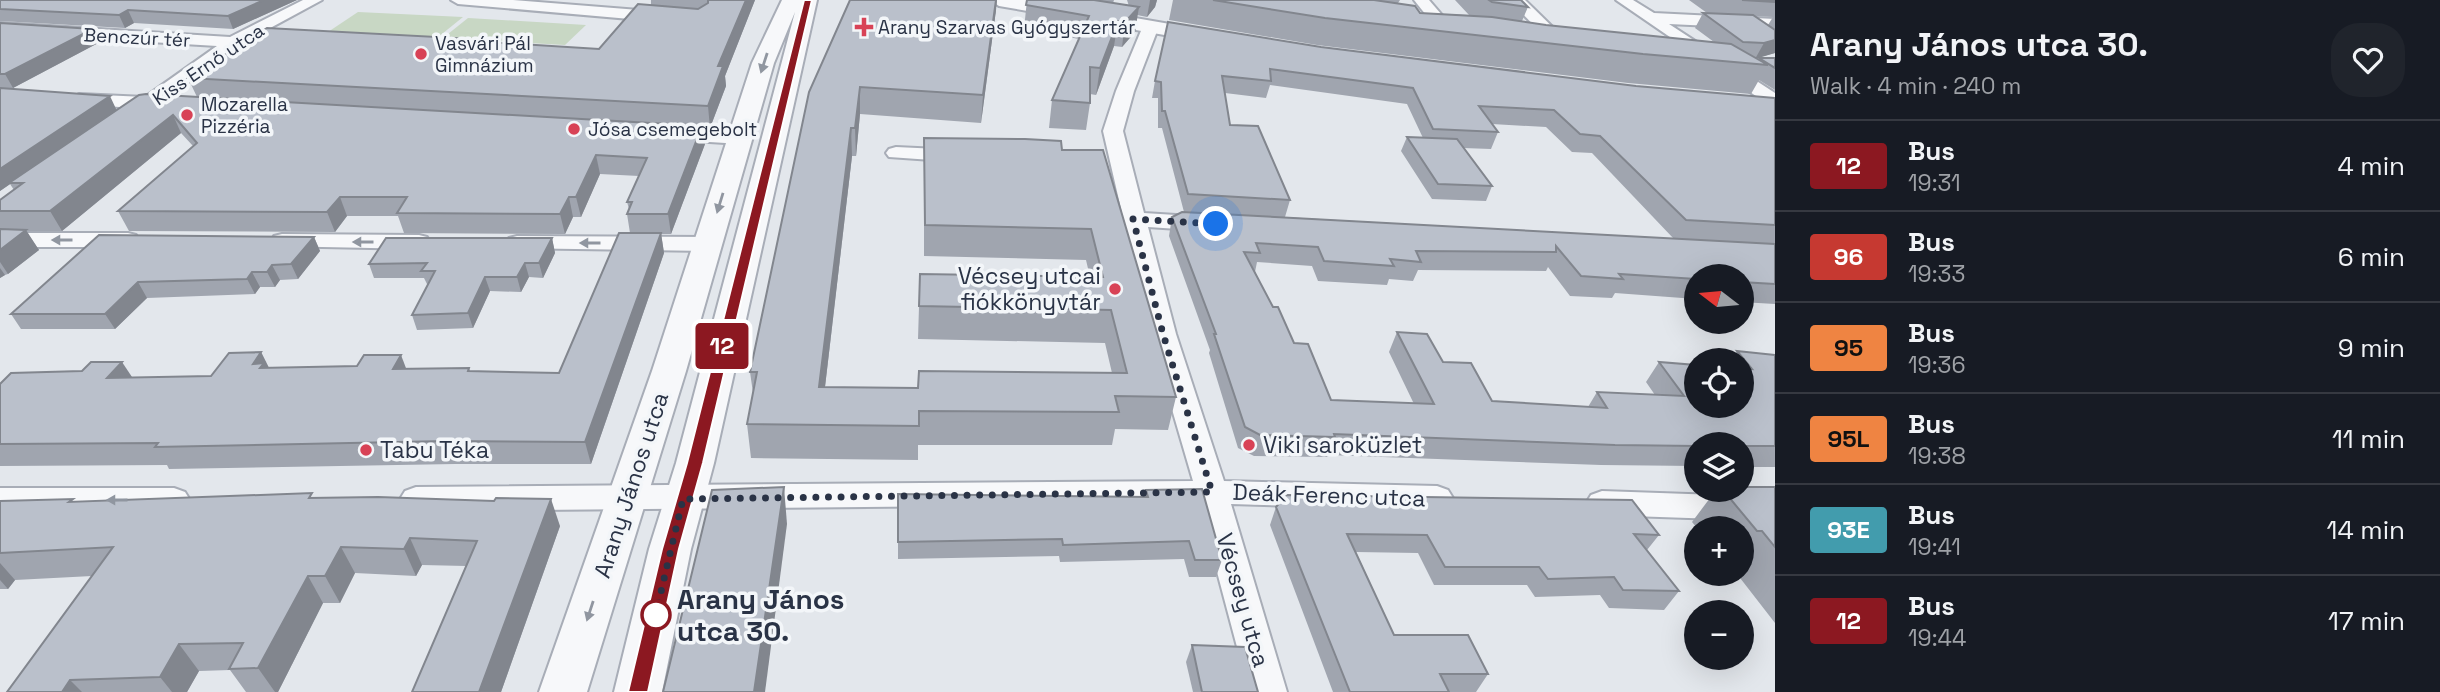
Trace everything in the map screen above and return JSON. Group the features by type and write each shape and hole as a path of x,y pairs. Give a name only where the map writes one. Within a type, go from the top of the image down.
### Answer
{"street":[{"name":"Kiss Ernő utca","path":"126,118 233,42 315,0"},
{"path":"458,0 674,18"},
{"name":"Arany János utca","path":"564,692 708,244 763,63 790,0"},
{"path":"638,692 683,499 695,463 808,0"},
{"path":"999,0 1226,40"},
{"path":"1421,0 1454,33 1421,29"},
{"path":"1516,0 1572,49 1539,45"},
{"path":"1623,0 1775,101"},
{"path":"1648,18 1775,24"},
{"name":"Vécsey utca","path":"1151,26 1113,131 1112,163 1133,219 1163,334 1212,492 1268,692"},
{"name":"Benczúr tér","path":"0,28 233,42"},
{"path":"1684,62 1756,67"},
{"path":"55,98 176,104"},
{"path":"1735,103 1775,106"},
{"path":"647,134 741,138"},
{"path":"896,153 980,157"},
{"path":"1133,219 1230,225"},
{"path":"0,240 153,240"},
{"path":"264,241 444,242"},
{"path":"500,242 708,244"},
{"name":"Deák Ferenc utca","path":"390,499 683,499 1212,492 1466,499"},
{"path":"0,500 209,500"},
{"path":"1574,502 1775,509"}],"green space":[{"path":"358,12 463,17 437,38 328,32"},
{"path":"468,18 586,25 565,45 443,38"}],"building":[{"path":"0,0 264,0 228,16 128,10 119,15 0,9"},
{"path":"708,0 746,0 718,66 723,66 708,106 188,78 267,28 475,39 472,41 599,49 638,4 698,9 708,3"},
{"path":"850,0 996,0 983,95 860,87 855,128 851,128 819,387 918,388 919,371 1127,373 1111,310 919,306 920,274 1103,277 1091,229 925,225 924,138 1025,139 1061,141 1062,150 1103,150 1176,397 1115,396 1119,412 919,411 919,426 747,424 757,372 750,372 809,92"},
{"path":"1027,0 1094,0 1139,7 1125,22 1118,21 1100,68 1090,67 1090,103 1052,100 1089,16 1026,5"},
{"path":"1213,0 1374,0 1415,6 1420,13 1492,17 1731,44 1768,65 1643,54 1325,18"},
{"path":"1489,0 1521,0 1528,7 1492,2"},
{"path":"1742,0 1775,0 1775,2"},
{"path":"1703,13 1753,15 1775,30 1775,40 1764,43 1743,42"},
{"path":"1168,22 1321,47 1636,86 1775,98 1775,225 1686,220 1600,136 1580,134 1554,110 1479,106 1498,132 1433,129 1413,88 1270,69 1271,81 1222,76 1230,125 1258,126 1290,200 1188,194 1165,111 1162,111 1161,82 1155,81"},
{"path":"0,23 93,29 5,74 0,74"},
{"path":"1759,58 1775,58 1775,68"},
{"path":"0,88 110,96 0,169"},
{"path":"139,95 702,126 668,214 627,214 632,202 627,202 647,158 596,155 576,197 569,197 560,214 397,213 407,197 340,197 327,212 118,211 197,143 173,115 50,211 0,211 0,200 23,183 9,183"},
{"path":"1407,137 1457,139 1492,186 1438,184"},
{"path":"1182,212 1775,244 1775,284 1754,283 1754,264 1684,264 1684,278 1619,274 1623,279 1581,276 1556,246 1556,252 1416,251 1421,262 1390,259 1394,266 1324,261 1318,247 1256,243 1260,253 1244,252 1273,307 1278,307 1294,343 1308,344 1331,400 1434,404 1397,332 1427,334 1443,362 1471,363 1492,401 1607,408 1597,392 1684,396 1684,418 1754,418 1754,353 1775,355 1775,446 1754,446 1754,432 1684,432 1684,446 1334,434 1335,437 1260,435 1245,427 1216,334 1172,217"},
{"path":"0,229 26,230 0,250"},
{"path":"619,233 661,233 585,442 446,441 155,447 158,443 0,444 0,384 11,373 82,371 91,362 122,362 107,378 211,376 229,353 261,352 253,364 264,363 260,368 357,366 364,355 401,355 393,369 469,368 468,371 559,373"},
{"path":"99,235 314,237 291,264 272,265 267,272 252,272 247,279 138,282 105,314 11,314"},
{"path":"386,238 552,238 539,263 525,263 517,277 485,277 468,313 412,315 435,271 421,271 427,263 369,264"},
{"path":"1659,362 1684,364 1684,396"},
{"path":"784,487 754,692 663,692 712,490"},
{"path":"1754,487 1775,487 1775,547 1762,531 1754,527 1754,516 1745,516 1733,502 1754,502"},
{"path":"1202,489 1222,560 1195,560 1189,541 1063,545 1062,539 898,542 898,494 1148,497 1146,490"},
{"path":"312,493 309,498 378,497 494,501 496,498 551,499 479,692 412,692 477,541 410,538 404,549 341,547 325,576 308,576 258,668 229,669 243,643 179,644 160,677 70,680 62,692 7,692 113,547 0,553 0,501 73,499 69,502"},
{"path":"1286,495 1632,500 1659,535 1634,534 1679,591 1623,590 1614,577 1548,579 1539,567 1445,567 1427,535 1347,534 1394,635 1468,635 1488,674 1440,674 1449,692 1350,692 1276,507"},
{"path":"1192,645 1245,647 1258,692 1202,692"}],"bus line":[{"name":"12","path":"638,692 670,549 695,463 808,0"}],"place":[{"name":"Arany Szarvas Gyógyszertár","path":"864,27"},
{"name":"Vasvári Pál Gimnázium","path":"421,54"},
{"name":"Mozarella Pizzéria","path":"187,115"},
{"name":"Jósa csemegebolt","path":"574,129"},
{"name":"Vécsey utcai fiókkönyvtár","path":"1115,289"},
{"name":"Viki saroküzlet","path":"1249,445"},
{"name":"Tabu Téka","path":"366,450"},
{"name":"Arany János utca 30.","path":"656,615"}],"route":[{"path":"656,615 654,621 683,499 1212,492 1163,334 1133,219 1216,224"}]}
